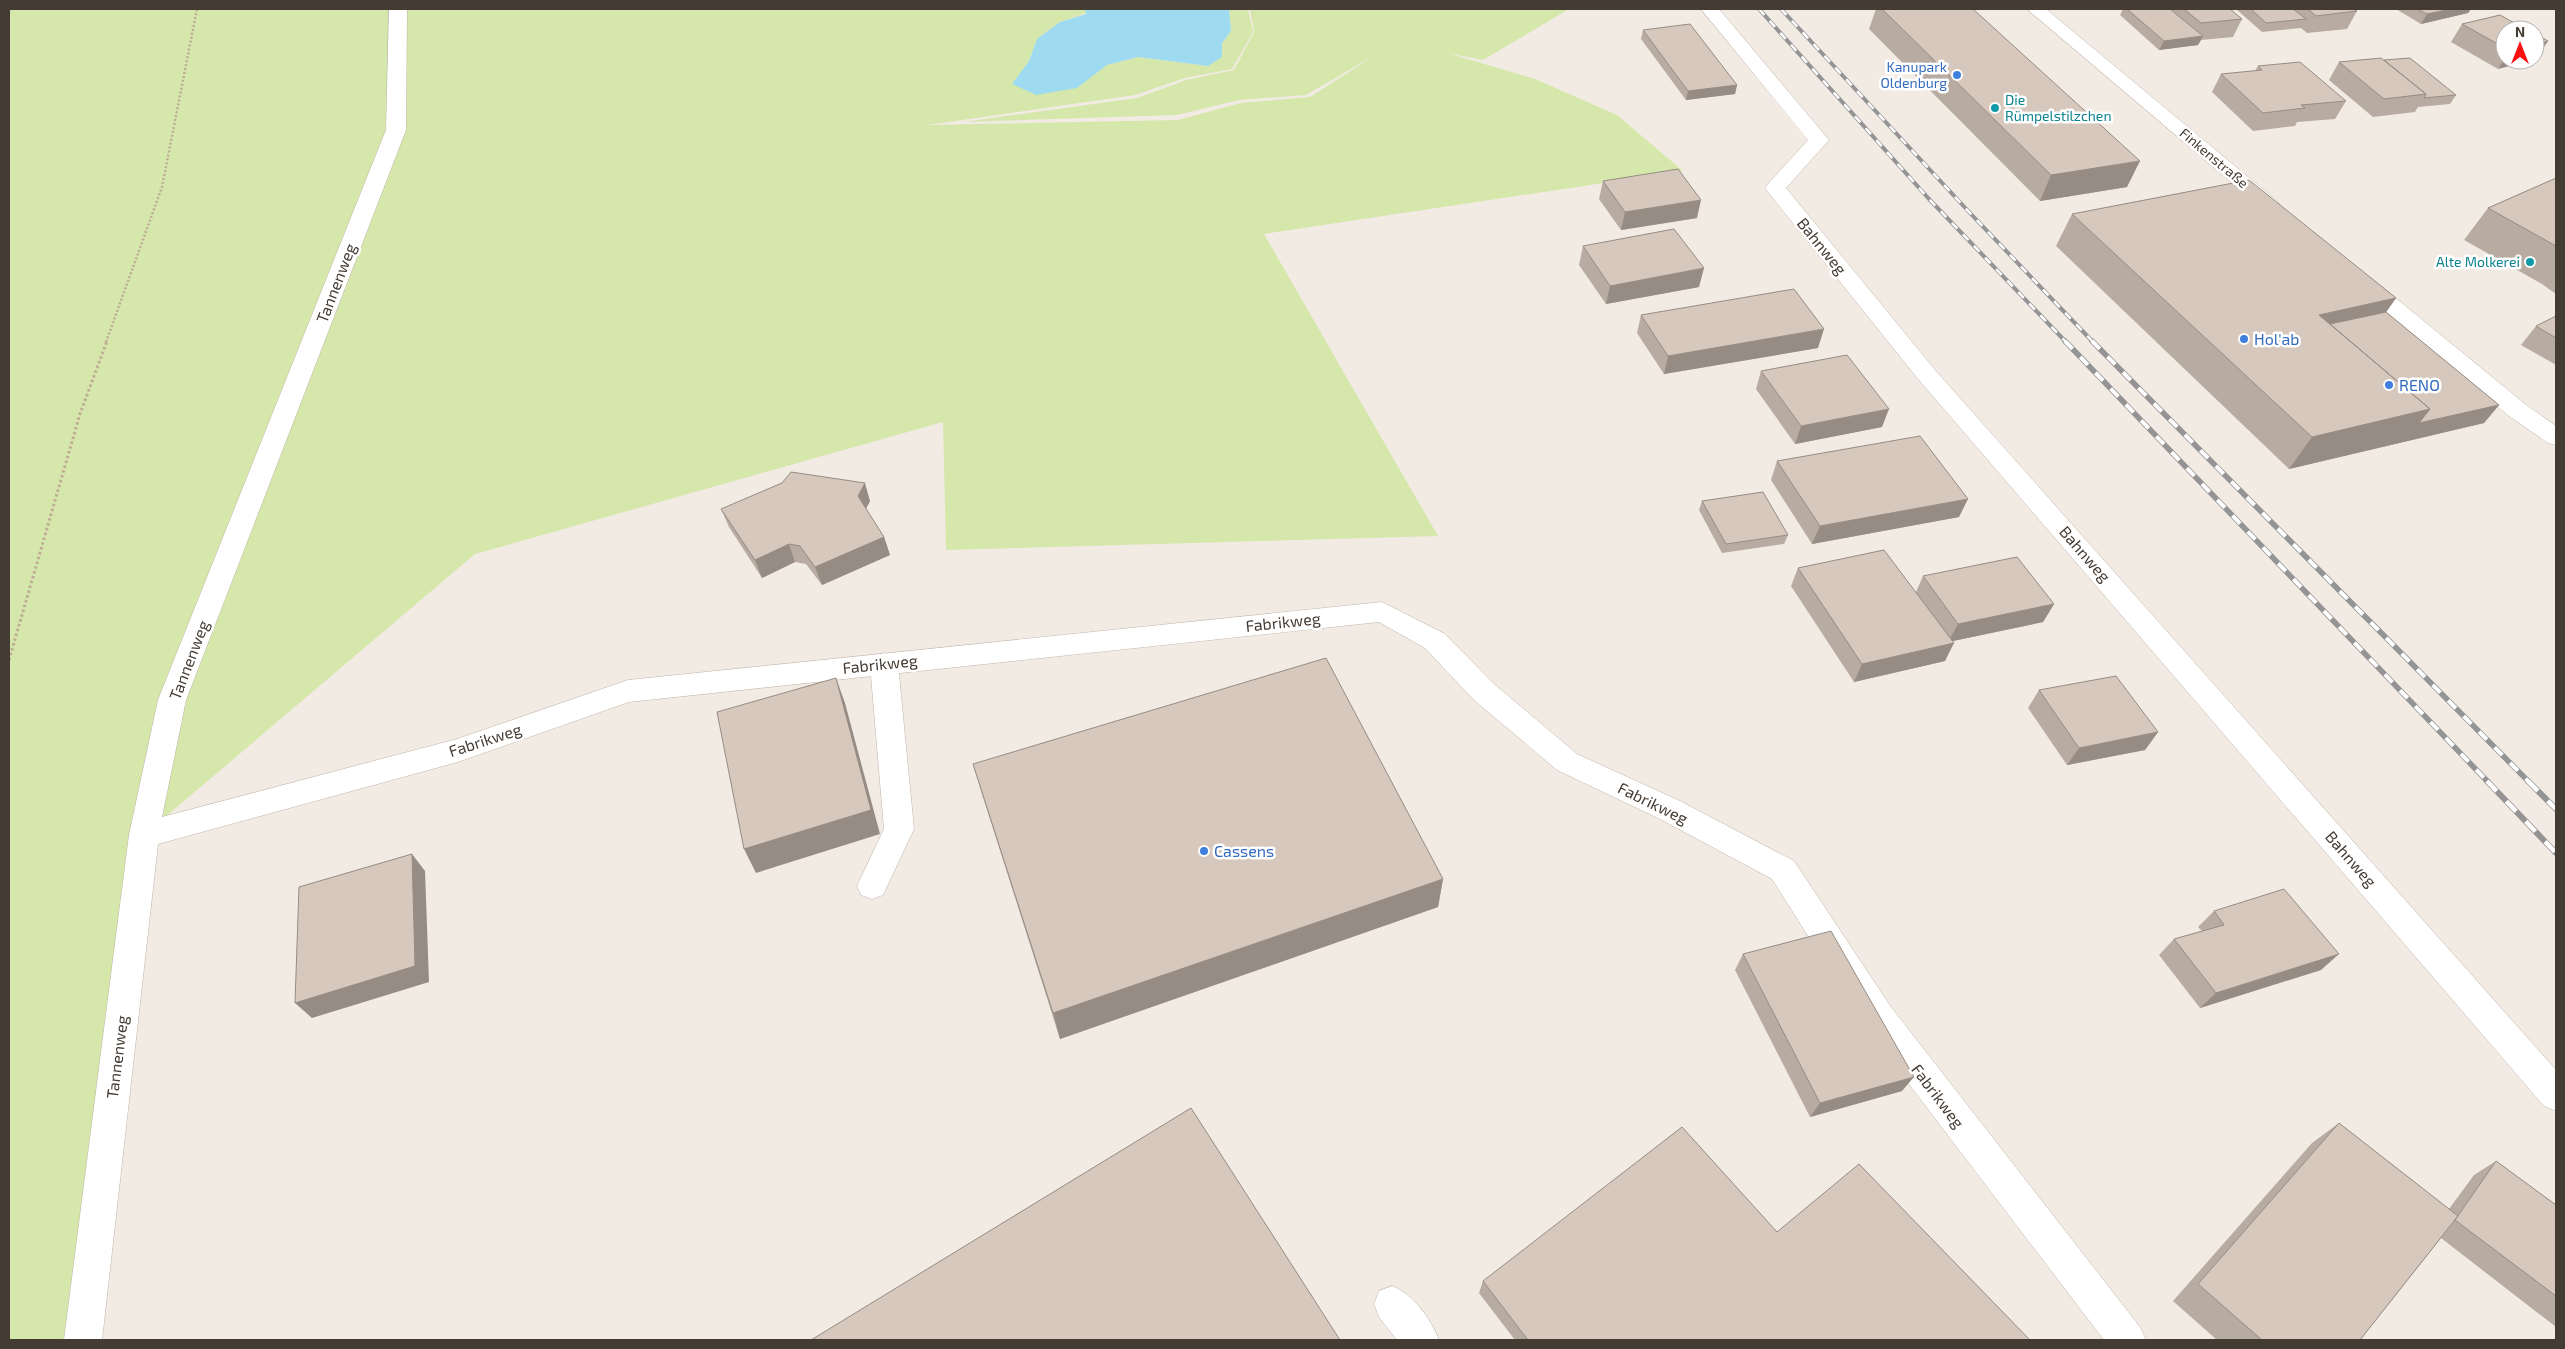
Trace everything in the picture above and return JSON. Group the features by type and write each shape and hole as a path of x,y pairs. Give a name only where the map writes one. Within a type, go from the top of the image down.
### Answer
{"street":[{"name":"Tannenweg","path":"83,1340 144,834 172,700 396,130 398,9"},
{"name":"Bahnweg","path":"1710,9 1819,140 1775,188 1927,376 2556,1094"},
{"name":"Finkenstraße","path":"2036,9 2283,216"},
{"path":"2351,272 2516,410 2556,437"},
{"name":"Fabrikweg","path":"144,834 458,750 628,691 1382,612 1435,641 1484,692 1567,762 1670,810 1783,870 1879,1018 2127,1340"},
{"path":"872,886 899,829 884,664"},
{"path":"1392,1304 1420,1340"}],"path":[{"path":"9,660 80,414 162,186 197,9"}],"green space":[{"path":"9,9 1085,9 1086,13 1060,22 1037,39 1029,61 1013,84 1094,74 1107,65 1138,57 1208,66 1222,57 1222,43 1231,31 1229,9 1248,9 1253,32 1232,69 1185,78 1135,95 927,125 1178,120 1241,103 1310,97 1377,54 1306,95 1239,100 1177,115 963,122 1137,98 1186,80 1234,70 1254,32 1250,9 1569,9 1483,60 1447,53 1535,79 1617,115 1683,171 1264,234 1438,536 946,550 943,422 475,554 144,835 83,1340 9,1340"}],"water":[{"path":"1085,9 1229,9 1231,31 1222,43 1222,57 1208,66 1138,57 1107,65 1077,88 1036,95 1012,84 1029,61 1037,39 1060,22 1086,14"}],"building":[{"path":"1882,9 1973,9 2140,161 2051,175"},
{"path":"2127,9 2170,9 2203,36 2164,41"},
{"path":"2184,9 2230,9 2242,19 2201,23"},
{"path":"2251,9 2293,9 2306,19 2266,23"},
{"path":"2308,9 2354,9 2357,11 2316,16"},
{"path":"2417,9 2451,9 2427,14"},
{"path":"2500,15 2509,20 2495,20 2495,42 2462,24"},
{"path":"1690,24 1737,85 1688,91 1643,30"},
{"path":"2381,58 2426,94 2384,99 2339,62"},
{"path":"2410,58 2456,95 2424,98 2426,94 2384,60"},
{"path":"2300,62 2346,101 2301,105 2305,108 2263,113 2221,74 2262,70 2258,66"},
{"path":"1678,169 1701,200 1625,212 1603,181"},
{"path":"2556,178 2556,246 2488,208"},
{"name":"Hol'ab","path":"2249,180 2396,298 2319,315 2430,409 2312,437 2072,214"},
{"path":"1674,229 1704,268 1610,286 1583,246"},
{"path":"1794,289 1824,329 1668,356 1641,315"},
{"path":"2386,312 2499,405 2419,423 2430,409 2330,324"},
{"path":"2556,316 2556,338 2536,326"},
{"path":"1847,355 1889,409 1801,426 1761,371"},
{"path":"1920,436 1968,499 1820,526 1777,461"},
{"path":"791,472 865,483 858,496 884,537 815,567 800,546 789,544 755,560 721,509 782,483"},
{"path":"1763,492 1788,535 1726,544 1702,501"},
{"path":"1884,550 1954,643 1862,664 1798,568"},
{"path":"2017,557 2054,604 1958,624 1923,576"},
{"name":"Cassens","path":"1326,658 1443,879 1053,1013 973,764"},
{"path":"2116,676 2158,732 2079,748 2039,690"},
{"path":"836,678 871,810 744,849 717,712"},
{"path":"412,854 415,966 295,1003 299,887"},
{"path":"2284,889 2339,954 2216,993 2174,939 2224,925 2214,911"},
{"path":"1831,931 1914,1077 1820,1103 1743,954"},
{"path":"1191,1108 1340,1340 811,1340"},
{"path":"2339,1123 2458,1216 2360,1340 2262,1340 2198,1284"},
{"path":"1682,1127 1777,1232 1859,1164 2030,1340 1528,1340 1483,1281"},
{"path":"2496,1161 2556,1205 2556,1296 2455,1220"}],"railway":[{"path":"1759,9 1929,199 2066,342"},
{"path":"1781,9 1970,213 2093,342"},
{"path":"2065,341 2488,782"},
{"path":"2092,341 2529,782"},
{"path":"2487,781 2556,853"},
{"path":"2529,782 2556,809"}],"place":[{"name":"Kanupark Oldenburg","path":"1957,75"},
{"name":"Die Rümpelstilzchen","path":"1995,108"},
{"name":"Alte Molkerei","path":"2530,262"},
{"name":"Hol'ab","path":"2244,339"},
{"name":"RENO","path":"2389,385"},
{"name":"Cassens","path":"1204,851"}]}
